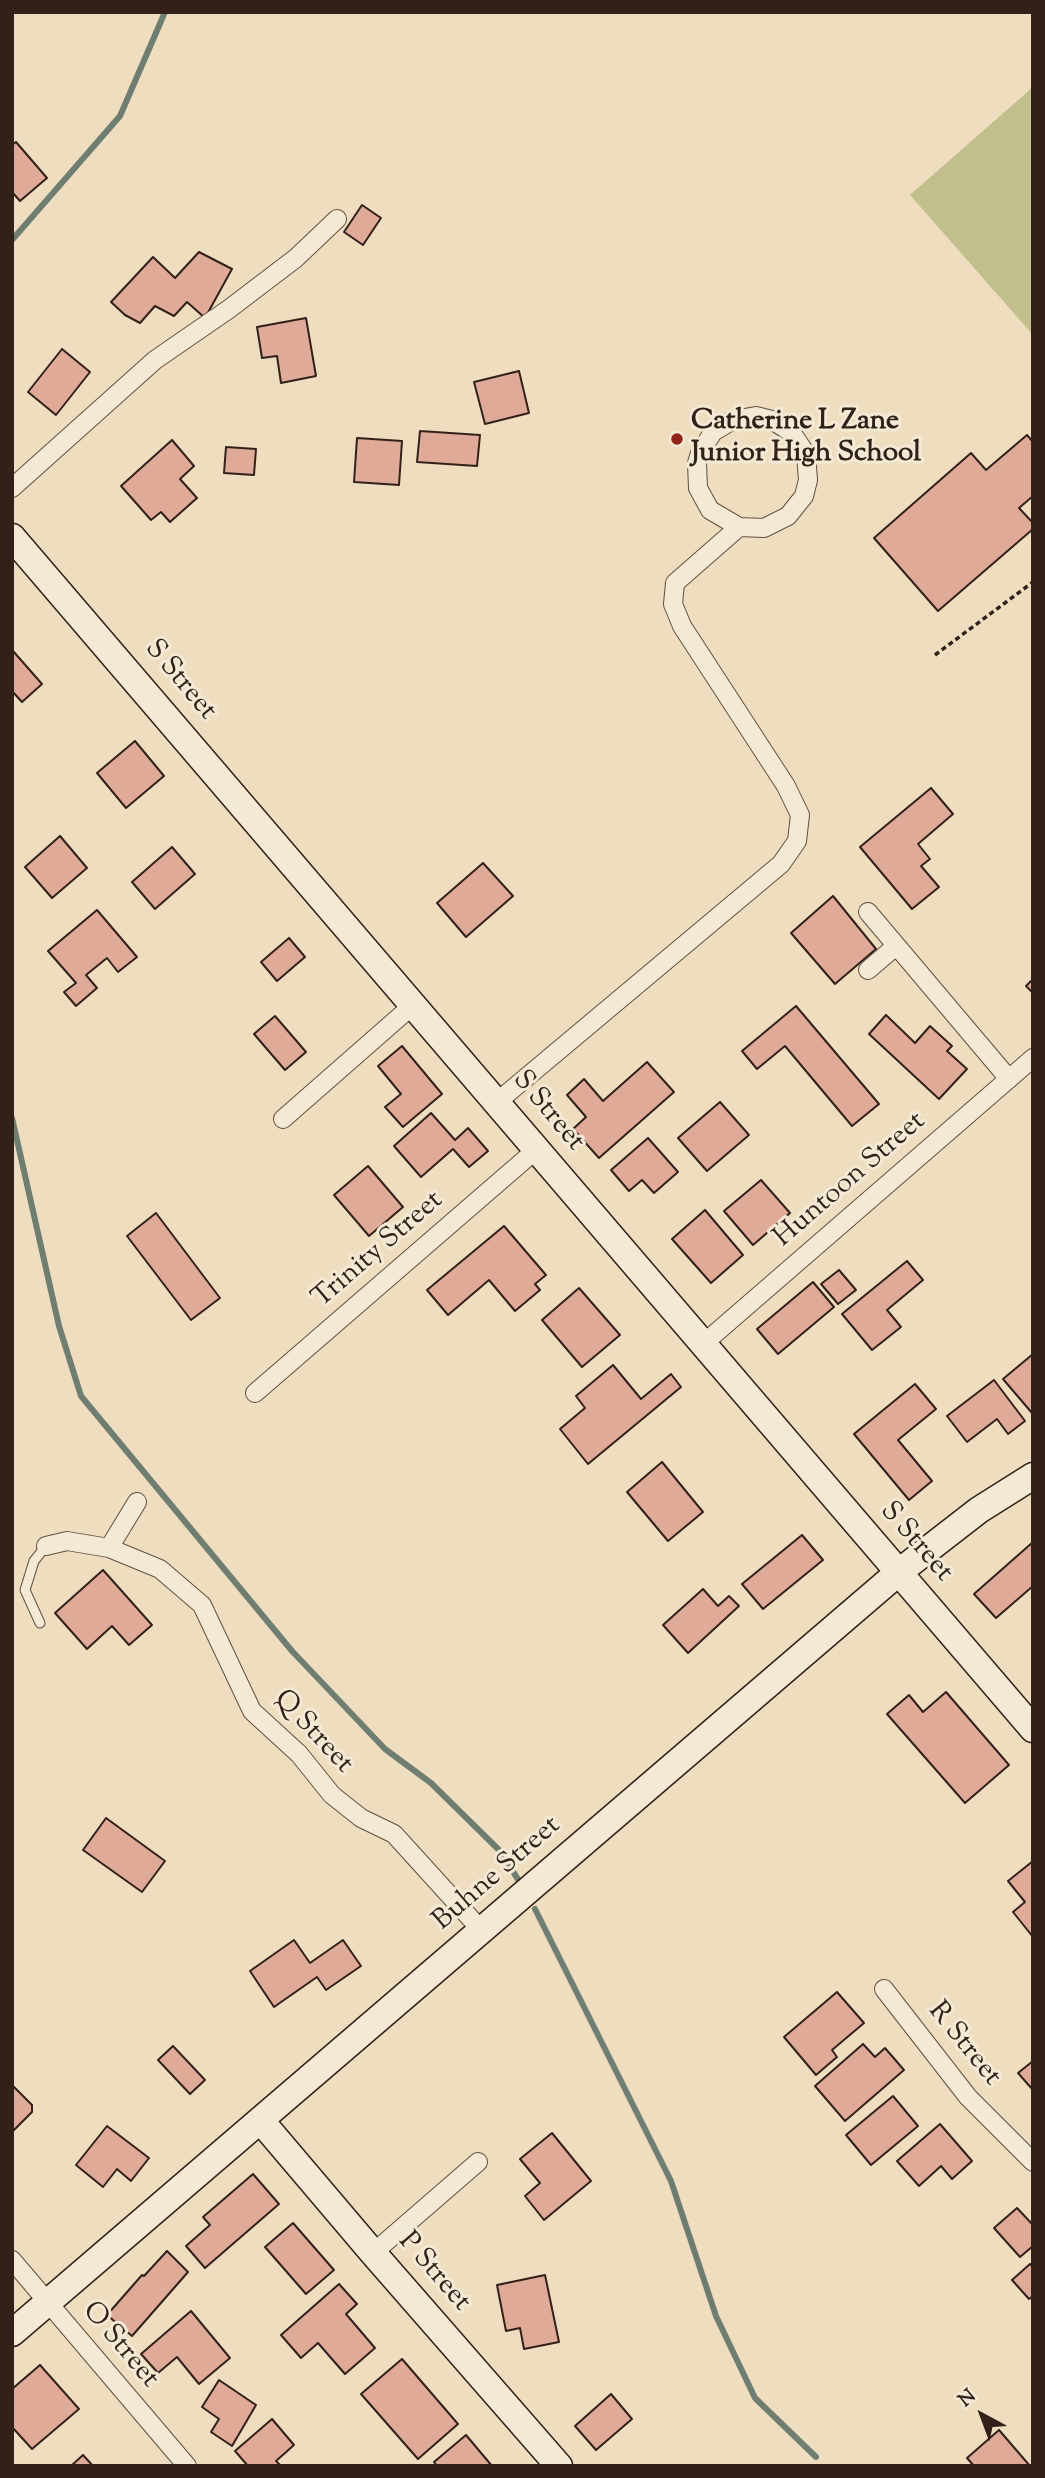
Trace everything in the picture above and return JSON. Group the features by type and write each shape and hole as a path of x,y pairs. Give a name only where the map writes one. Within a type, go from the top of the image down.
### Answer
{"street":[{"path":"12,488 155,360 296,258 337,219"},
{"path":"497,1102 782,864 797,841 800,815 786,786 682,626 673,604 675,583 739,527 764,527 788,516 804,496 808,480 806,454 792,433 772,419 756,416 733,419 713,432 699,453 698,488 710,510 739,527"},
{"name":"S Street","path":"12,537 1033,1729"},
{"path":"868,912 1009,1079"},
{"path":"868,970 896,946"},
{"path":"283,1119 413,1005"},
{"name":"Huntoon Street","path":"703,1345 1033,1058"},
{"name":"Trinity Street","path":"255,1392 537,1149"},
{"name":"Buhne Street","path":"12,2333 899,1572 979,1510 1033,1476"},
{"path":"109,1548 137,1502"},
{"name":"Q Street","path":"46,1546 67,1541 109,1548 160,1569 202,1605 252,1711 299,1754 332,1795 361,1818 394,1834 482,1931"},
{"name":"R Street","path":"884,1989 968,2097 1033,2162"},
{"name":"P Street","path":"261,2121 559,2466"},
{"path":"373,2253 478,2162"},
{"name":"O Street","path":"12,2260 187,2466"}],"lane":[{"path":"40,1623 25,1590 34,1561 46,1546"}],"path":[{"path":"935,655 1033,582"}],"shaded area":[{"path":"1033,87 1033,335 910,195"}],"building":[{"path":"16,142 47,178 20,201 12,192 12,145"},
{"path":"362,205 381,218 363,245 344,232"},
{"path":"199,252 232,269 205,318 187,302 174,316 155,306 140,323 125,315 111,302 153,257 175,278"},
{"path":"306,318 316,376 281,383 277,356 262,358 257,327"},
{"path":"62,349 90,372 56,415 28,392"},
{"path":"519,371 529,413 485,424 474,382"},
{"path":"420,431 480,435 477,466 417,462"},
{"path":"1027,435 1033,442 1033,496 1019,508 1033,523 1033,529 938,611 874,538 971,453 986,470"},
{"path":"357,438 402,441 399,485 354,482"},
{"path":"172,440 194,466 180,479 197,498 170,522 161,512 151,520 121,486"},
{"path":"226,447 256,449 254,475 224,473"},
{"path":"13,651 42,684 22,702 12,691"},
{"path":"135,741 164,776 126,808 97,773"},
{"path":"931,788 953,814 918,844 930,859 921,866 939,887 912,909 860,847"},
{"path":"60,836 87,868 52,898 25,867"},
{"path":"172,847 195,874 155,909 132,882"},
{"path":"483,863 513,896 466,937 437,903"},
{"path":"833,896 876,949 835,984 791,933"},
{"path":"97,910 137,957 118,972 107,958 86,975 97,988 76,1006 64,992 76,983 48,951"},
{"path":"289,938 305,957 277,981 261,962"},
{"path":"1033,979 1033,993 1026,986"},
{"path":"796,1006 879,1104 852,1126 785,1046 757,1069 742,1051"},
{"path":"886,1015 915,1043 930,1026 952,1046 947,1051 967,1069 939,1099 869,1034"},
{"path":"275,1016 306,1052 285,1070 254,1034"},
{"path":"402,1046 442,1094 403,1127 385,1107 401,1094 378,1066"},
{"path":"647,1062 674,1092 599,1158 573,1129 586,1117 567,1095 584,1079 603,1101"},
{"path":"720,1102 749,1135 707,1171 678,1138"},
{"path":"431,1113 455,1140 468,1128 488,1151 469,1167 453,1149 421,1177 394,1146"},
{"path":"648,1138 678,1172 654,1193 642,1180 629,1191 611,1170"},
{"path":"368,1166 403,1207 369,1236 334,1195"},
{"path":"761,1180 790,1213 753,1245 724,1211"},
{"path":"705,1210 743,1255 711,1283 672,1239"},
{"path":"156,1213 220,1298 191,1320 127,1236"},
{"path":"504,1226 546,1275 535,1284 540,1290 515,1311 489,1280 448,1315 427,1290"},
{"path":"907,1261 923,1280 887,1310 901,1327 872,1350 842,1314"},
{"path":"839,1270 856,1290 838,1304 821,1284"},
{"path":"813,1282 834,1307 778,1354 757,1329"},
{"path":"579,1288 620,1335 582,1367 542,1320"},
{"path":"1033,1354 1033,1412 1032,1413 1003,1379"},
{"path":"613,1365 641,1399 671,1374 681,1387 588,1464 560,1429 585,1408 576,1396"},
{"path":"994,1380 1025,1421 1008,1434 997,1419 967,1442 947,1416"},
{"path":"915,1384 936,1409 898,1440 932,1481 909,1500 854,1434"},
{"path":"662,1462 703,1512 668,1541 627,1492"},
{"path":"802,1535 823,1560 763,1609 742,1584"},
{"path":"1033,1542 1033,1586 996,1618 974,1594"},
{"path":"103,1570 152,1625 129,1645 112,1626 87,1649 55,1613"},
{"path":"703,1589 718,1606 729,1596 739,1606 688,1653 663,1625"},
{"path":"946,1692 1009,1765 965,1803 887,1714 909,1695 923,1712"},
{"path":"106,1818 165,1861 142,1892 83,1850"},
{"path":"1033,1861 1033,1937 1013,1912 1025,1902 1008,1881"},
{"path":"294,1940 310,1963 343,1940 361,1966 326,1990 317,1977 274,2007 250,1971"},
{"path":"837,1992 864,2023 832,2050 837,2057 816,2075 784,2037"},
{"path":"863,2044 875,2057 885,2048 904,2070 845,2121 815,2086"},
{"path":"173,2046 205,2080 190,2094 158,2060"},
{"path":"1033,2061 1033,2090 1018,2073"},
{"path":"12,2085 32,2105 32,2112 12,2132"},
{"path":"893,2096 918,2126 871,2165 846,2135"},
{"path":"940,2124 972,2161 952,2179 941,2166 919,2186 897,2161"},
{"path":"107,2126 149,2158 131,2181 117,2169 103,2187 76,2165"},
{"path":"552,2133 591,2181 544,2220 525,2196 540,2183 520,2159"},
{"path":"253,2174 279,2204 205,2268 186,2246 210,2225 203,2217"},
{"path":"1017,2208 1033,2225 1033,2246 1020,2257 994,2228"},
{"path":"293,2223 334,2270 306,2294 265,2247"},
{"path":"167,2251 188,2272 132,2336 107,2315"},
{"path":"1030,2264 1033,2267 1033,2296 1029,2299 1012,2280"},
{"path":"545,2275 559,2342 524,2349 520,2328 506,2331 497,2285"},
{"path":"339,2284 357,2304 346,2314 375,2348 345,2374 318,2343 301,2358 281,2335"},
{"path":"191,2311 230,2358 199,2384 177,2357 158,2373 141,2354"},
{"path":"402,2359 458,2424 418,2459 361,2394"},
{"path":"40,2365 79,2409 32,2449 12,2427 12,2389"},
{"path":"219,2380 256,2405 232,2446 211,2432 219,2419 202,2407"},
{"path":"611,2394 632,2419 596,2450 575,2426"},
{"path":"272,2419 294,2445 276,2461 281,2466 248,2466 235,2451"},
{"path":"999,2430 1030,2466 974,2466 967,2458"},
{"path":"466,2435 492,2466 437,2466 434,2462"},
{"path":"83,2455 93,2466 71,2466"}],"waterway":[{"path":"12,240 120,116 165,12"},
{"path":"12,1118 59,1326 81,1396 292,1651 385,1749 431,1783 499,1850 523,1887"},
{"path":"535,1909 671,2181 716,2316 755,2398 816,2457"}],"place":[{"name":"Catherine L Zane Junior High School","path":"677,439"}]}
